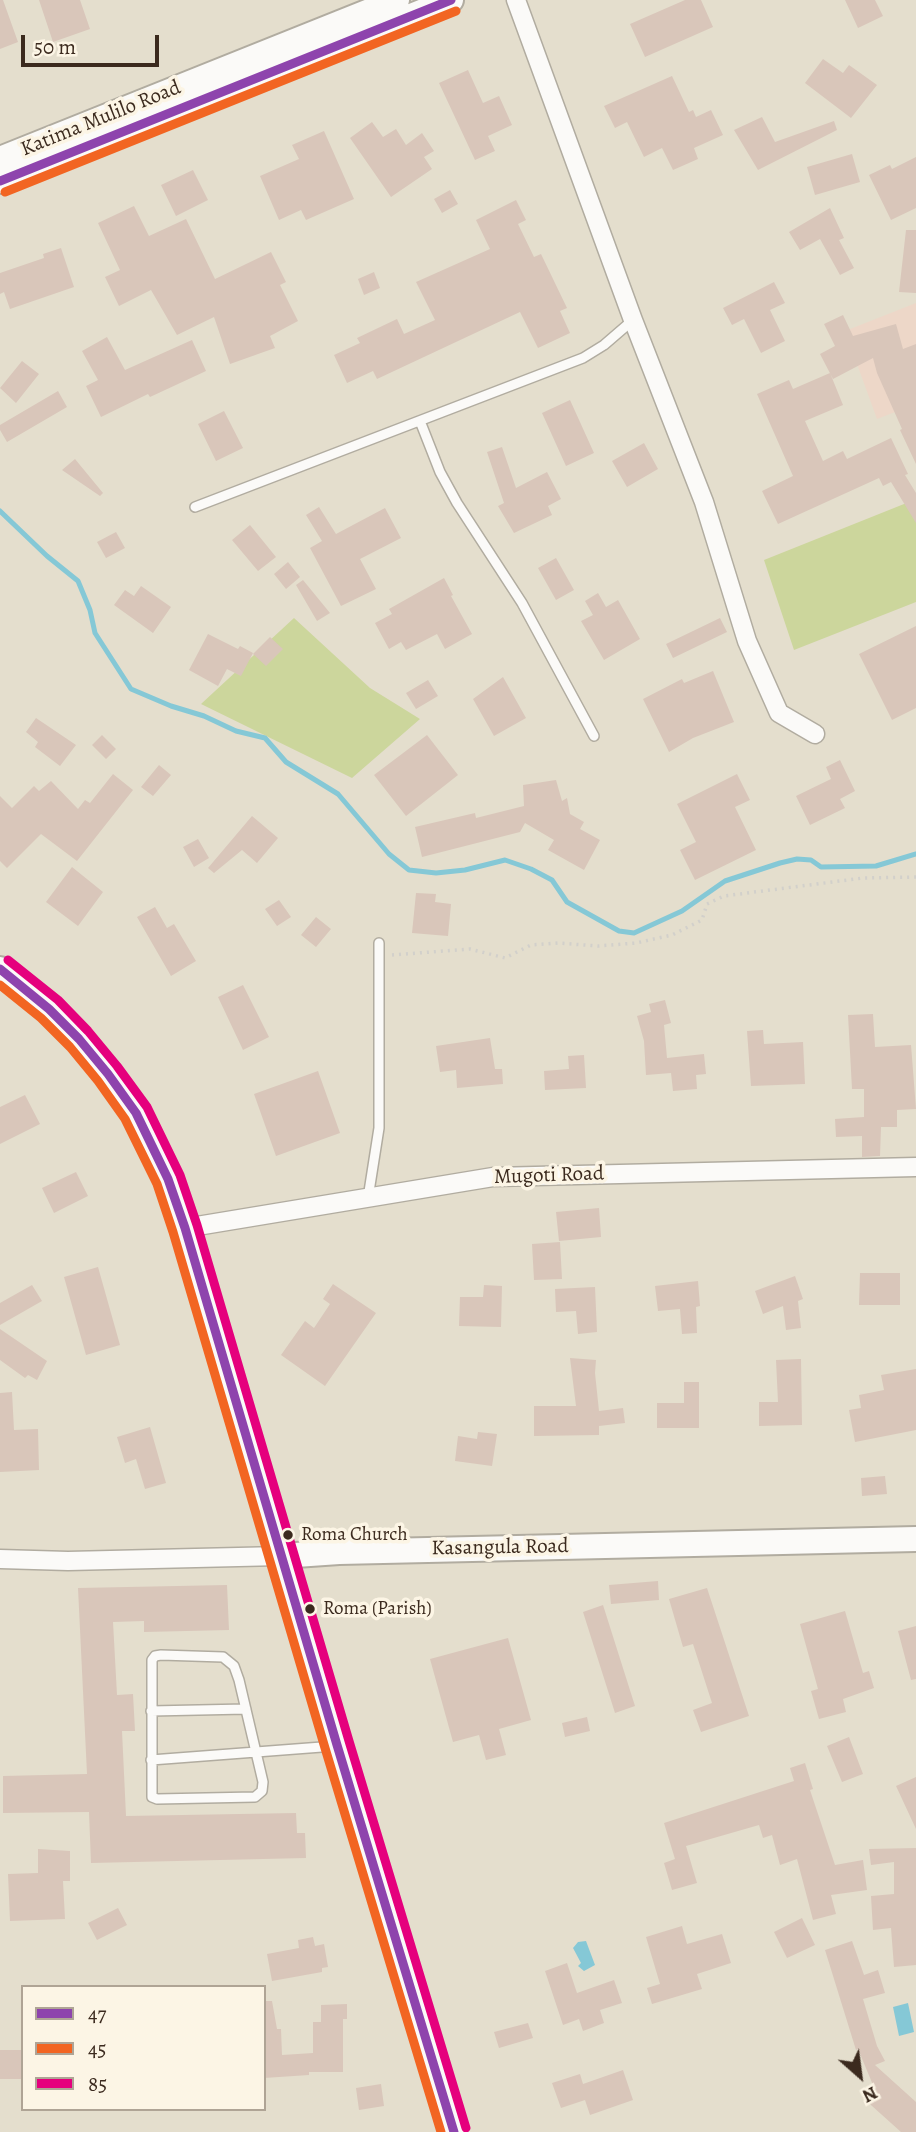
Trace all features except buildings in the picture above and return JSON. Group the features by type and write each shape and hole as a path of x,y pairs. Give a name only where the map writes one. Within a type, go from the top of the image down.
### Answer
{"main road":[{"name":"Katima Mulilo Road","path":"0,159 397,0"},
{"name":"Katima Mulilo Road","path":"0,181 451,0"},
{"path":"0,969 49,1009 108,1074 135,1113 168,1179 185,1228 454,2132"},
{"name":"Kasangula Road","path":"281,1556 339,1552 916,1539"}],"street":[{"path":"516,0 633,320 704,502 747,641 779,713 816,734"},
{"name":"Mugoti Road","path":"185,1228 493,1177 916,1167"},
{"name":"Kasangula Road","path":"0,1559 68,1561 281,1556"}],"lane":[{"path":"195,508 583,358 604,345 633,320"},
{"path":"420,421 440,472 457,503 522,603 594,736"},
{"path":"368,1198 379,1128 379,943"},
{"path":"155,1656 223,1657 229,1661 239,1680 263,1782 262,1791 256,1797 157,1799 151,1794 151,1711 152,1660 155,1656"},
{"path":"151,1711 246,1709"},
{"path":"151,1760 337,1745"}],"path":[{"path":"379,956 470,949 505,958 531,945 558,943 598,946 636,943 672,936 702,920 707,904 724,896 863,878 916,877"}],"shaded area":[{"path":"916,303 916,404 877,419 845,331"}],"green space":[{"path":"909,502 916,519 916,602 794,650 764,560"},
{"path":"294,618 370,688 420,719 352,778 201,704"}],"water":[{"path":"586,1941 595,1965 584,1971 578,1966 581,1963 573,1948 578,1942"},
{"path":"908,2003 914,2032 899,2036 893,2007"}],"waterway":[{"path":"0,511 78,581 90,610 95,633 131,689 236,731 265,738 286,762 338,794 389,854 409,870 436,873 465,870 505,860 552,880 567,902 619,931 634,933 682,911 725,881 780,863 797,859 811,860 821,867 876,866 916,854"}],"transit line":[{"name":"47","path":"0,181 451,0"},
{"name":"45","path":"5,192 456,11"},
{"name":"85","path":"8,960 58,1000 117,1066 147,1107 180,1175 466,2128"},
{"name":"47","path":"0,969 49,1009 108,1074 136,1113 168,1179 185,1228 454,2132"},
{"name":"45","path":"0,985 41,1018 98,1081 125,1119 157,1184 441,2132"}],"place":[{"name":"Roma Church","path":"288,1535"},
{"name":"Roma (Parish)","path":"310,1609"}]}
